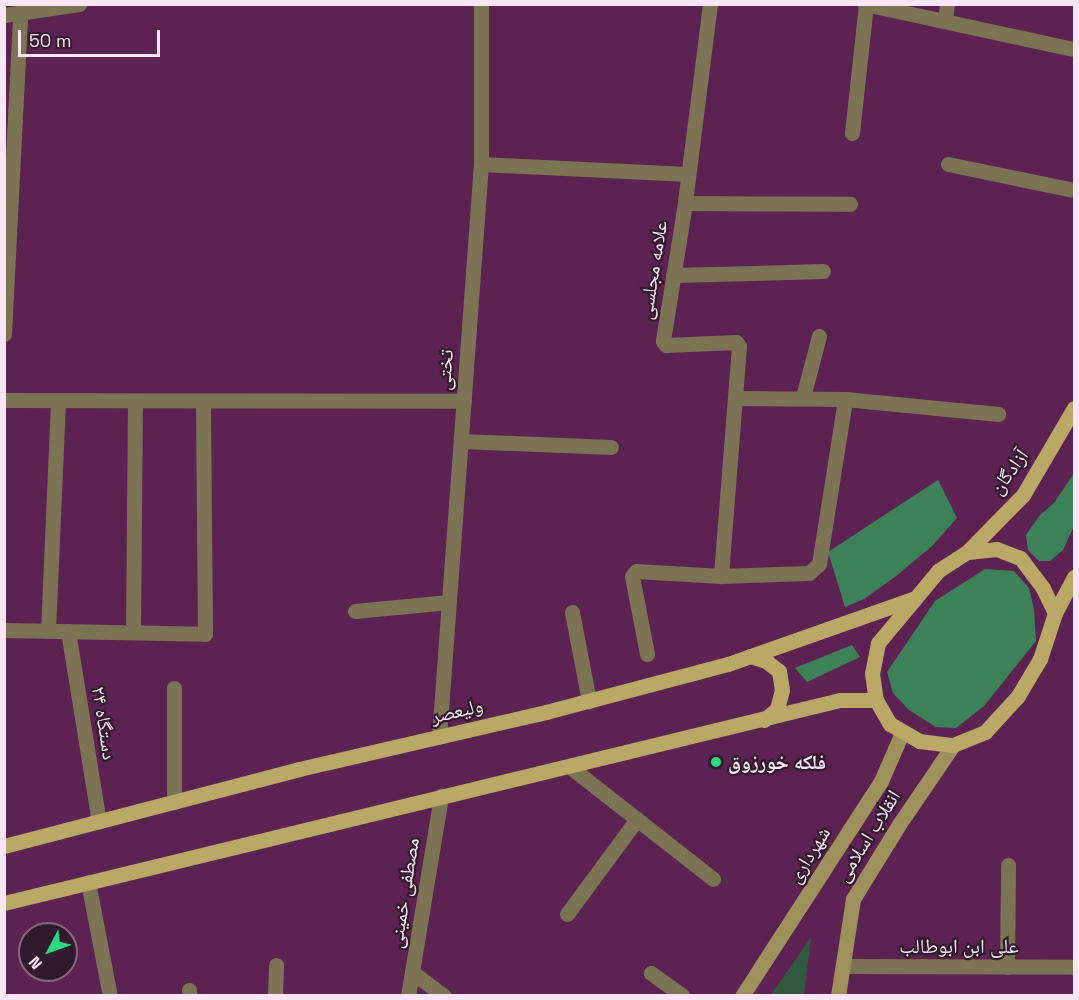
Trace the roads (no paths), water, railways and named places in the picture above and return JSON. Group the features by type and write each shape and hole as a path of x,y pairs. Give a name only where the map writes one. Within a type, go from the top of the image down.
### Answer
{"main road":[{"name":"آزادگان","path":"967,552 1023,495 1074,408"},
{"path":"1055,614 1043,588 1020,558 997,549 967,552 938,571 878,643 872,673 876,700 890,724 919,741 953,746 985,732 1018,696 1040,659 1055,614 1074,577"},
{"name":"ولیعصر","path":"4,846 299,769 589,701 750,656 914,599"},
{"path":"750,656 766,662 779,671 782,690 777,709 764,720"},
{"path":"4,903 840,700 876,700"},
{"name":"شهرداری","path":"742,996 881,782 902,733"},
{"name":"انقلاب اسلامی","path":"838,996 853,899 900,823 953,746"}],"street":[{"path":"4,15 79,4"},
{"name":"تختی","path":"439,737 481,164 481,4"},
{"name":"علامه مجلسی","path":"710,4 664,343 739,343 721,576"},
{"path":"852,133 866,5 946,12 1074,49"},
{"path":"4,334 20,13"},
{"path":"481,164 688,174"},
{"path":"948,164 1074,190"},
{"path":"684,202 850,204"},
{"path":"673,275 822,271"},
{"path":"803,397 819,336"},
{"path":"736,398 845,399 998,414"},
{"path":"647,654 632,576 636,571 721,576 809,573 819,564 845,399"},
{"path":"4,400 464,401"},
{"path":"48,631 58,401"},
{"path":"133,632 135,401"},
{"path":"4,630 205,634 203,401"},
{"path":"461,441 611,447"},
{"path":"355,611 449,602"},
{"path":"572,612 589,701"},
{"name":"۲۴ دستگاه","path":"68,631 99,822"},
{"path":"174,688 174,802"},
{"path":"569,766 713,879"},
{"name":"مصطفی خمینی","path":"408,996 441,796"},
{"path":"567,914 637,819"},
{"path":"1007,967 1008,865"},
{"path":"88,882 110,996"},
{"path":"275,996 276,965"},
{"name":"علی ابن ابوطالب","path":"843,966 1074,967"},
{"path":"412,972 444,996"},
{"path":"651,974 683,996"}],"place":[{"name":"فلکه خورزوق","path":"716,762"}]}
